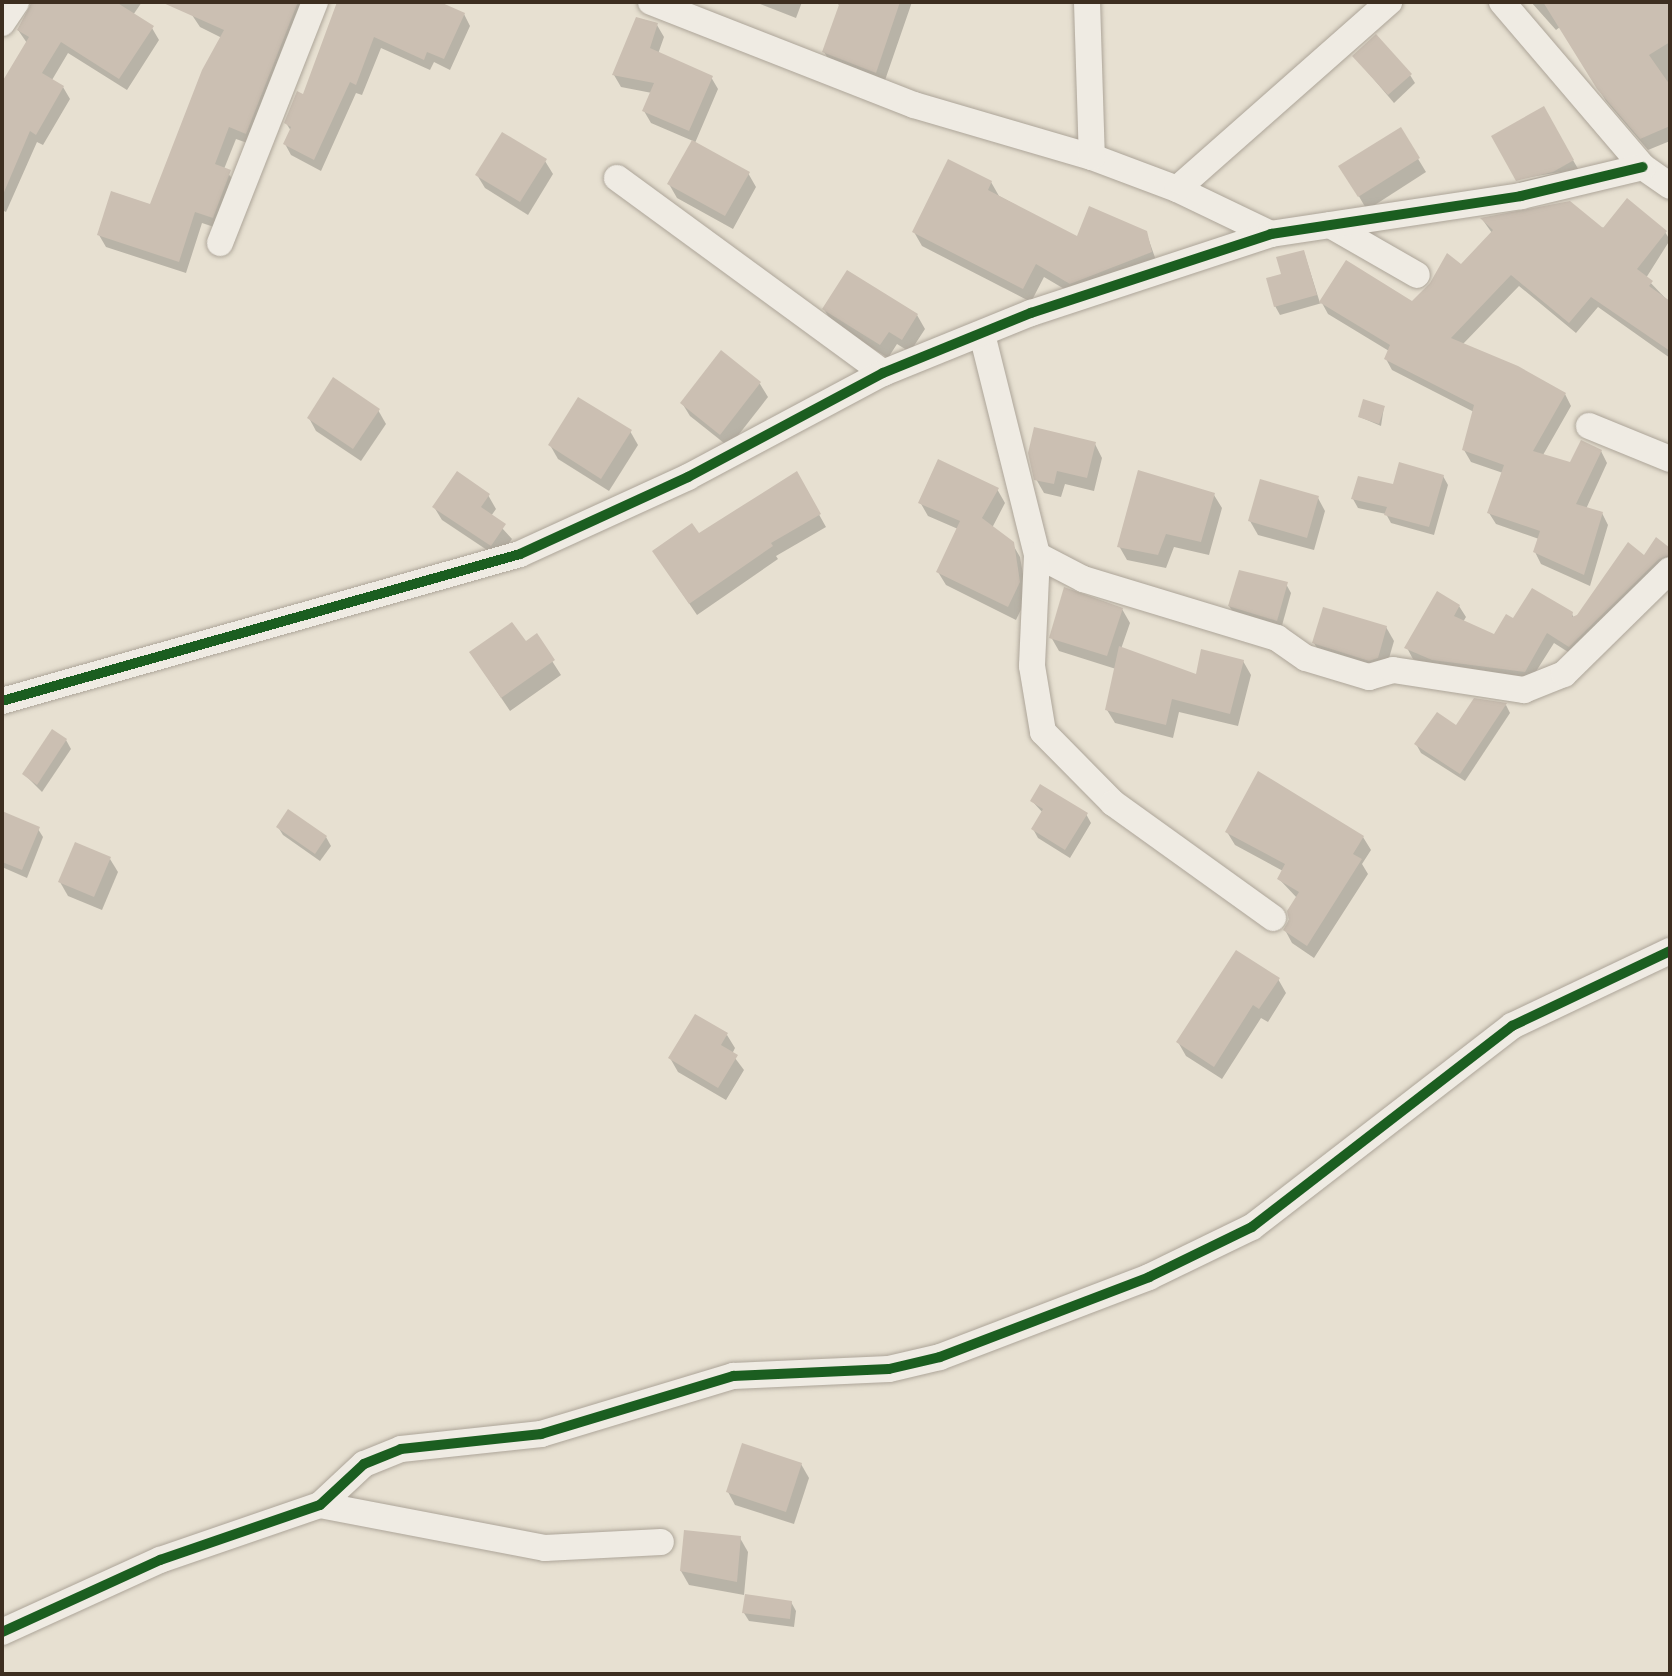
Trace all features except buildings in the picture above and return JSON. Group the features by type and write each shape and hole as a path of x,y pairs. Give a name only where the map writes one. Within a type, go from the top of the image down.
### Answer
{"street":[{"path":"2,23 16,2"},
{"path":"220,243 315,2"},
{"path":"650,2 682,6 914,105 1092,157 1177,189 1272,233"},
{"path":"1087,2 1092,157"},
{"path":"1177,189 1389,2"},
{"path":"1502,2 1643,167 1670,186"},
{"path":"2,701 520,554 688,477 883,373 1031,313 1272,233 1521,196 1643,167"},
{"path":"617,178 883,373"},
{"path":"1330,225 1418,275"},
{"path":"982,334 1037,555 1032,666 1043,732 1113,803 1273,918"},
{"path":"1589,426 1670,459"},
{"path":"1037,555 1083,579 1277,638 1306,657 1369,677 1393,670 1524,690 1564,674 1670,570"},
{"path":"2,1632 160,1560 320,1505 365,1464 401,1449 541,1434 733,1376 889,1369 940,1357 1149,1277 1252,1227 1512,1026 1670,951"},
{"path":"320,1505 544,1548 662,1542"}],"cycle path":[{"path":"2,701 520,554 688,477 883,373 1031,313 1271,234 1521,196 1643,167"},
{"path":"2,1632 160,1560 320,1505 364,1464 401,1449 541,1434 733,1376 889,1369 940,1357 1149,1277 1252,1227 1512,1026 1670,951"}]}
